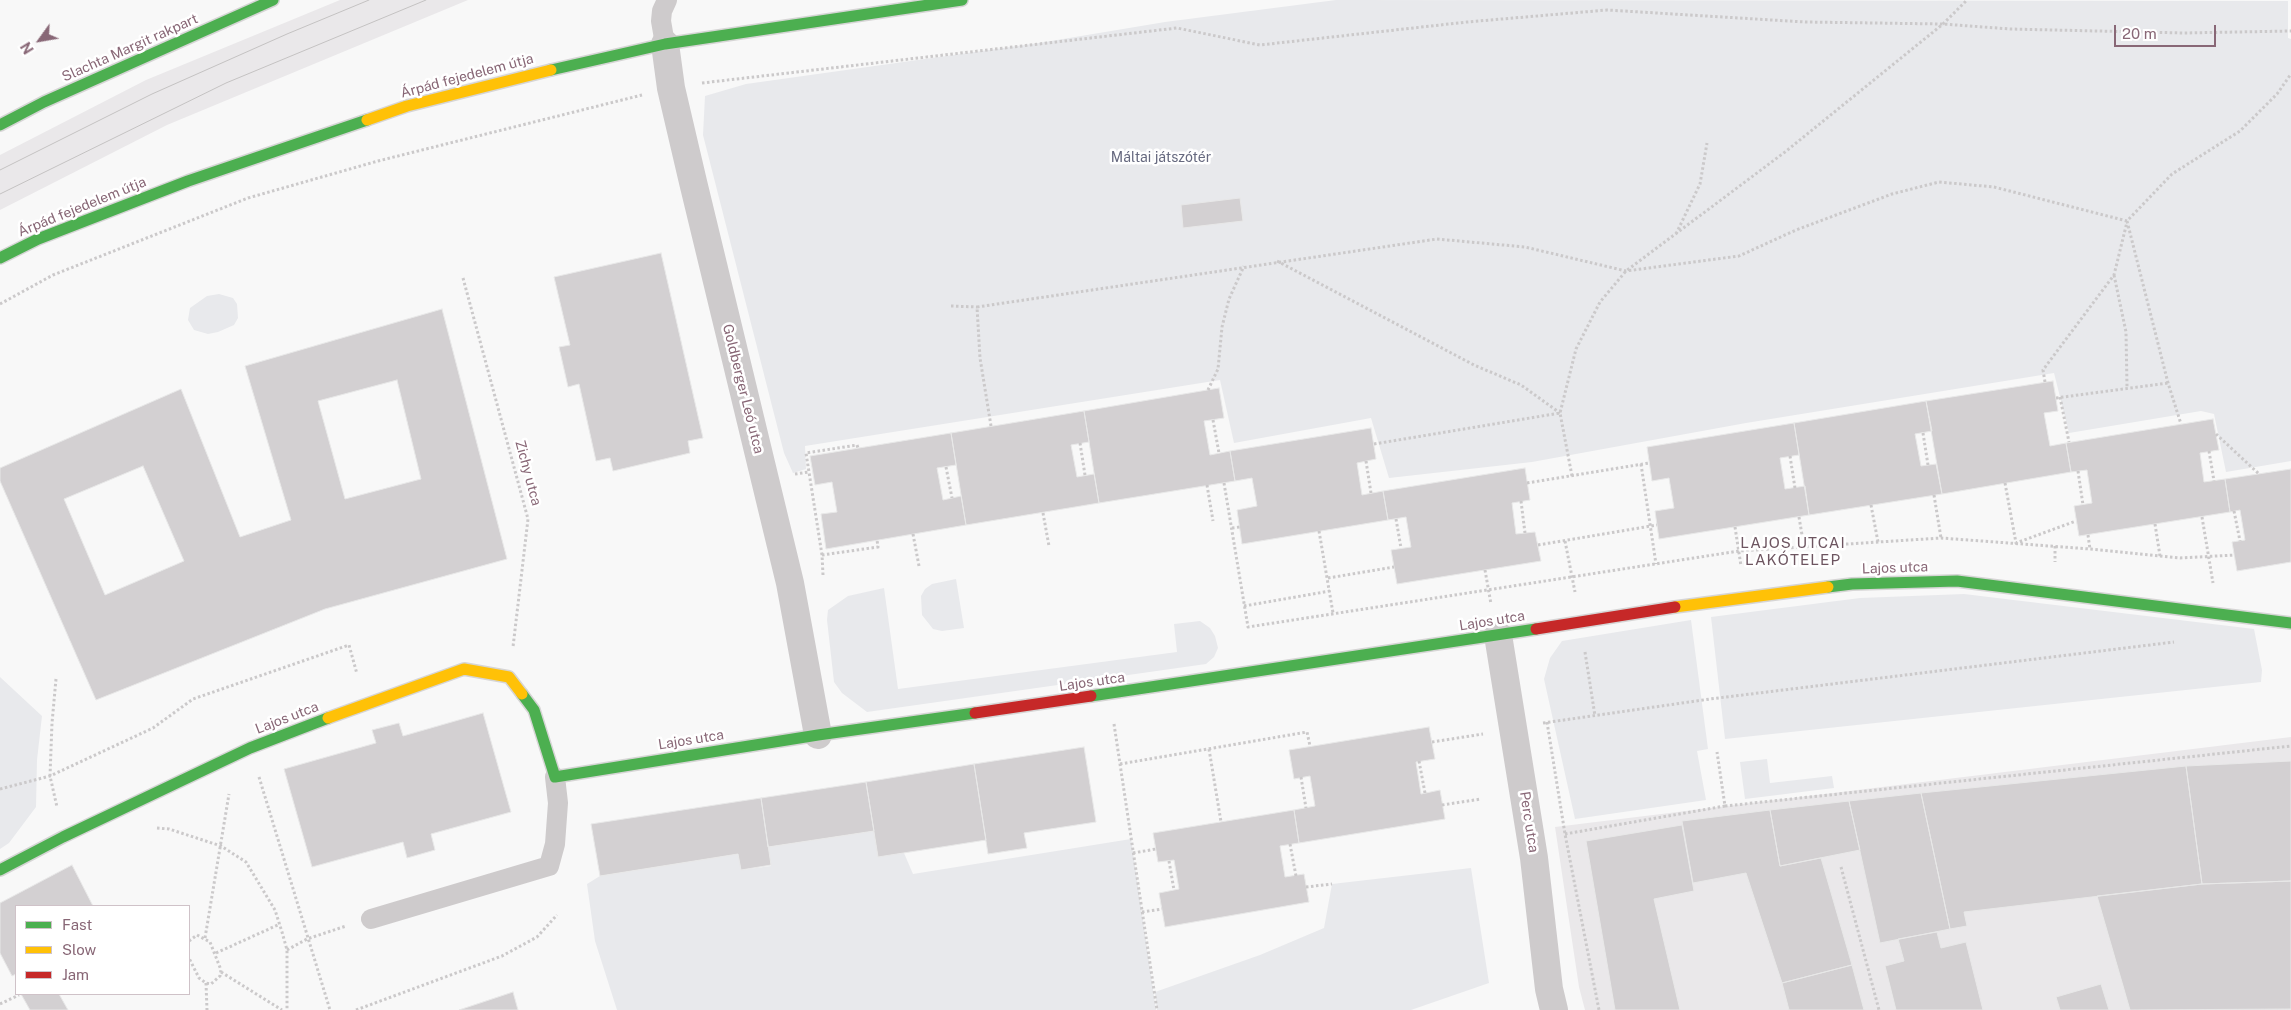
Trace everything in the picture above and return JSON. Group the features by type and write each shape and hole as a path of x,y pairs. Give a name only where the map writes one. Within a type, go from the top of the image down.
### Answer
{"street":[{"name":"Slachta Margit rakpart","path":"0,125 44,102 272,0"},
{"name":"Árpád fejedelem útja","path":"0,258 38,239 188,181 408,106 538,73 665,44 962,0"},
{"name":"Goldberger Leó utca","path":"665,44 671,88 790,583 818,735"},
{"name":"Lajos utca","path":"556,777 818,735 1109,694 1744,596 1852,584 1957,581 2291,623"},
{"name":"Perc utca","path":"1498,635 1534,858 1549,990 1554,1010"},
{"name":"Lajos utca","path":"0,870 63,837 250,748 366,703 464,669 509,677"},
{"path":"509,677 534,710 556,777"}],"lane":[{"path":"665,44 660,21 662,10 667,0"},
{"path":"371,919 549,866 555,844 558,803 556,777"}],"path":[{"path":"1572,476 1560,412 1576,349 1600,302 1626,271 1785,152 1944,24 1967,0"},
{"path":"0,304 53,275 248,198 378,161 671,88 734,78 1177,28 1260,45 1467,22 1607,10 1804,22 1944,24 2010,29 2184,33 2291,31"},
{"path":"2045,382 2043,370 2114,275 2127,221 2172,174 2240,131 2277,94 2291,74"},
{"path":"1675,235 1700,184 1706,143"},
{"path":"951,306 977,308 1438,238 1524,247 1626,271 1739,256 1796,230 1892,194 1940,182 1994,186 2127,221"},
{"path":"2127,221 2168,384 2181,424"},
{"path":"1277,261 1474,365 1521,385 1560,412"},
{"path":"1208,390 1218,369 1222,327 1229,299 1245,266"},
{"path":"2114,275 2126,332 2127,387"},
{"name":"Zichy utca","path":"463,278 528,518 509,677"},
{"path":"977,308 980,358 991,426"},
{"path":"2069,442 2058,398 2127,387 2168,384"},
{"path":"1374,444 1560,412"},
{"path":"1213,420 1219,453"},
{"path":"1923,433 1928,465"},
{"path":"2216,434 2259,474"},
{"path":"1080,443 1085,476"},
{"path":"823,579 822,555 806,453 857,445 858,448"},
{"path":"2209,451 2214,481"},
{"path":"1790,456 1795,488"},
{"path":"1366,461 1371,493"},
{"path":"1528,484 1649,463"},
{"path":"1642,464 1656,564"},
{"path":"946,466 952,498"},
{"path":"2078,472 2083,504"},
{"path":"1224,483 1248,627"},
{"path":"2005,484 2016,543 2076,521"},
{"path":"1207,485 1213,521"},
{"path":"1934,495 1941,538"},
{"path":"1521,501 1526,533"},
{"path":"1871,505 1878,542"},
{"path":"2234,511 2240,541"},
{"path":"1043,513 1049,546"},
{"path":"1799,517 1804,547"},
{"path":"2202,517 2209,558"},
{"path":"1396,518 1401,548"},
{"path":"2155,524 2160,556"},
{"path":"1538,545 1657,525"},
{"path":"1232,528 1240,527"},
{"path":"1734,527 1739,551"},
{"path":"1319,531 1333,613"},
{"path":"913,534 919,566"},
{"path":"2088,535 2090,548"},
{"path":"822,555 878,547 877,540"},
{"path":"1328,578 1394,567"},
{"path":"1485,570 1488,590"},
{"path":"1244,606 1330,591"},
{"path":"1432,742 1514,727 1710,699 2177,641"},
{"path":"0,789 50,776 152,728 193,699 349,645 366,703"},
{"path":"56,679 50,776 63,837"},
{"path":"1109,694 1157,1010"},
{"path":"1547,722 1565,834 1599,1010"},
{"path":"1120,764 1307,732 1310,746"},
{"path":"1565,834 1725,806 2291,746"},
{"path":"250,748 330,1010"},
{"path":"1208,749 1220,822"},
{"path":"1717,752 1725,806"},
{"path":"1419,761 1425,793"},
{"path":"1301,777 1306,808"},
{"path":"205,938 222,846 229,793"},
{"path":"1442,805 1480,799"},
{"path":"154,828 169,829 222,846 246,862 275,910 280,924 287,950 287,1010"},
{"path":"1290,844 1296,876"},
{"path":"1133,853 1156,849"},
{"path":"1169,861 1174,890"},
{"path":"1841,867 1879,1010"},
{"path":"1306,887 1332,884"},
{"path":"1142,912 1162,909"},
{"path":"356,1010 502,956 537,937 557,915"},
{"path":"287,950 307,939 371,919"},
{"path":"216,953 280,924"},
{"path":"190,940 197,935 205,938 210,942 216,953 221,972 282,1010"},
{"path":"190,960 199,978 206,983 212,984 221,972"},
{"path":"206,983 206,1010"},
{"path":"0,1004 18,995"}],"shaded area":[{"path":"340,0 468,0 167,125 0,210 0,155 146,80"},
{"path":"2291,737 2291,1010 1585,1010 1579,987 1555,827"}],"green space":[{"name":"Máltai játszótér","path":"1336,0 2288,1 2288,38 2291,39 2291,461 2226,472 2214,414 2201,411 2069,433 2054,373 1746,423 1532,462 1389,478 1371,418 1234,443 1220,380 805,446 806,469 793,473 784,453 703,135 705,96 746,84 1039,43 1165,22"},
{"path":"219,294 233,298 237,304 238,318 234,325 208,334 194,330 188,320 190,308 207,296"},
{"path":"956,579 964,628 942,631 933,629 922,615 921,596 925,589 932,584"},
{"path":"884,588 898,689 1177,652 1174,624 1200,621 1210,628 1215,636 1218,648 1214,657 1206,664 867,712 842,693 834,682 827,620 828,610 848,596"},
{"path":"1964,594 2254,629 2262,670 2261,682 1725,739 1711,617 1860,598"},
{"path":"1691,620 1708,749 1697,751 1706,800 1575,819 1544,679 1550,658 1562,641"},
{"path":"0,677 42,716 37,760 36,807 9,843 0,849"},
{"path":"1767,759 1770,783 1832,776 1834,788 1745,799 1740,762"},
{"path":"874,831 878,856 904,853 913,874 1131,839 1156,1010 617,1010 595,941 587,884 600,876 738,854 741,870 771,866 768,847"},
{"path":"1471,868 1489,983 1411,1010 1157,1010 1155,992 1260,955 1324,928 1332,884"}],"building":[{"path":"1240,198 1243,221 1183,228 1181,205"},
{"path":"661,253 703,438 688,441 690,453 613,471 610,458 596,461 579,384 568,387 559,347 570,345 554,277"},
{"path":"442,309 507,559 325,609 96,700 0,481 0,468 181,389 240,537 291,520 245,366","holes":["397,380 421,479 345,499 318,401","143,466 184,561 105,595 64,499"]},
{"path":"2053,381 2058,411 2044,413 2050,446 2066,443 2071,472 1942,494 1926,401"},
{"path":"1219,388 1224,418 1204,421 1210,455 1230,451 1235,481 1099,503 1084,411"},
{"path":"1926,401 1932,431 1915,434 1921,466 1936,464 1942,494 1809,515 1794,423"},
{"path":"1084,411 1089,442 1071,445 1077,477 1094,474 1099,503 966,525 951,433"},
{"path":"2213,419 2219,450 2200,453 2204,482 2225,479 2230,512 2079,536 2074,506 2092,503 2087,470 2071,472 2066,443"},
{"path":"1794,423 1799,455 1780,458 1785,489 1805,486 1809,515 1659,539 1655,511 1674,508 1669,478 1652,481 1647,447"},
{"path":"1371,428 1376,459 1357,463 1362,495 1383,491 1388,520 1242,544 1237,510 1257,506 1252,478 1235,481 1230,451"},
{"path":"951,433 956,465 937,468 943,500 961,496 966,525 826,549 821,514 837,512 832,482 815,485 810,456"},
{"path":"1525,468 1530,500 1512,503 1516,534 1535,532 1541,561 1397,584 1391,550 1411,547 1406,517 1388,520 1383,491"},
{"path":"2291,469 2291,562 2237,571 2232,542 2245,540 2240,510 2230,512 2225,479"},
{"path":"483,713 511,812 431,834 435,850 407,858 403,842 312,867 284,769 376,743 372,730 399,723 403,736"},
{"path":"1429,727 1435,759 1416,762 1421,794 1440,790 1445,819 1299,843 1294,810 1315,806 1310,776 1294,779 1289,750"},
{"path":"1084,747 1096,822 1024,833 1027,848 988,854 974,764"},
{"path":"2291,761 2291,881 2202,884 2186,766"},
{"path":"974,764 986,840 878,857 866,782"},
{"path":"2186,766 2202,884 1964,912 1967,926 1950,929 1921,793"},
{"path":"866,782 874,831 768,847 761,798"},
{"path":"1921,793 1950,929 1880,943 1849,801"},
{"path":"761,798 771,865 741,870 738,854 600,876 591,824"},
{"path":"1849,801 1860,850 1780,866 1770,810"},
{"path":"1294,810 1299,843 1280,846 1285,877 1304,874 1309,902 1165,927 1159,893 1179,889 1174,860 1158,862 1153,833"},
{"path":"1770,810 1780,866 1821,858 1852,965 1782,983 1746,873 1693,883 1682,821"},
{"path":"1682,825 1694,891 1654,899 1680,1010 1615,1010 1586,841"},
{"path":"72,865 92,905 15,905 15,974 12,976 0,953 0,903"},
{"path":"2291,881 2291,1009 2130,1010 2097,896 2202,884"},
{"path":"1937,932 1941,948 1966,942 1983,1010 1896,1010 1885,966 1904,961 1898,939"},
{"path":"1852,965 1864,1010 1789,1010 1782,983"},
{"path":"2101,984 2109,1010 2060,1010 2056,997"},
{"path":"513,992 518,1010 459,1010"},
{"path":"22,995 60,995 68,1010 30,1010"}],"tram line":[{"path":"0,170 152,94 369,0"},
{"path":"0,194 226,83 426,0"}],"traffic: fast":[{"path":"0,125 44,102 273,0"},
{"path":"551,70 665,44 962,0"},
{"path":"0,258 38,239 188,181 367,120"},
{"path":"1828,587 1852,584 1957,581 2291,623"},
{"path":"1091,696 1536,629"},
{"path":"522,694 534,710 555,777 818,735 975,713"},
{"path":"0,870 63,837 250,748 328,718"}],"traffic: slow":[{"path":"367,120 407,106 551,70"},
{"path":"1675,607 1828,587"},
{"path":"328,718 464,669 509,677 522,694"}],"traffic: jam":[{"path":"1536,629 1675,607"},
{"path":"975,713 1091,696"}],"district":[{"name":"LAJOS UTCAI LAKÓTELEP","path":"1793,552"}]}
